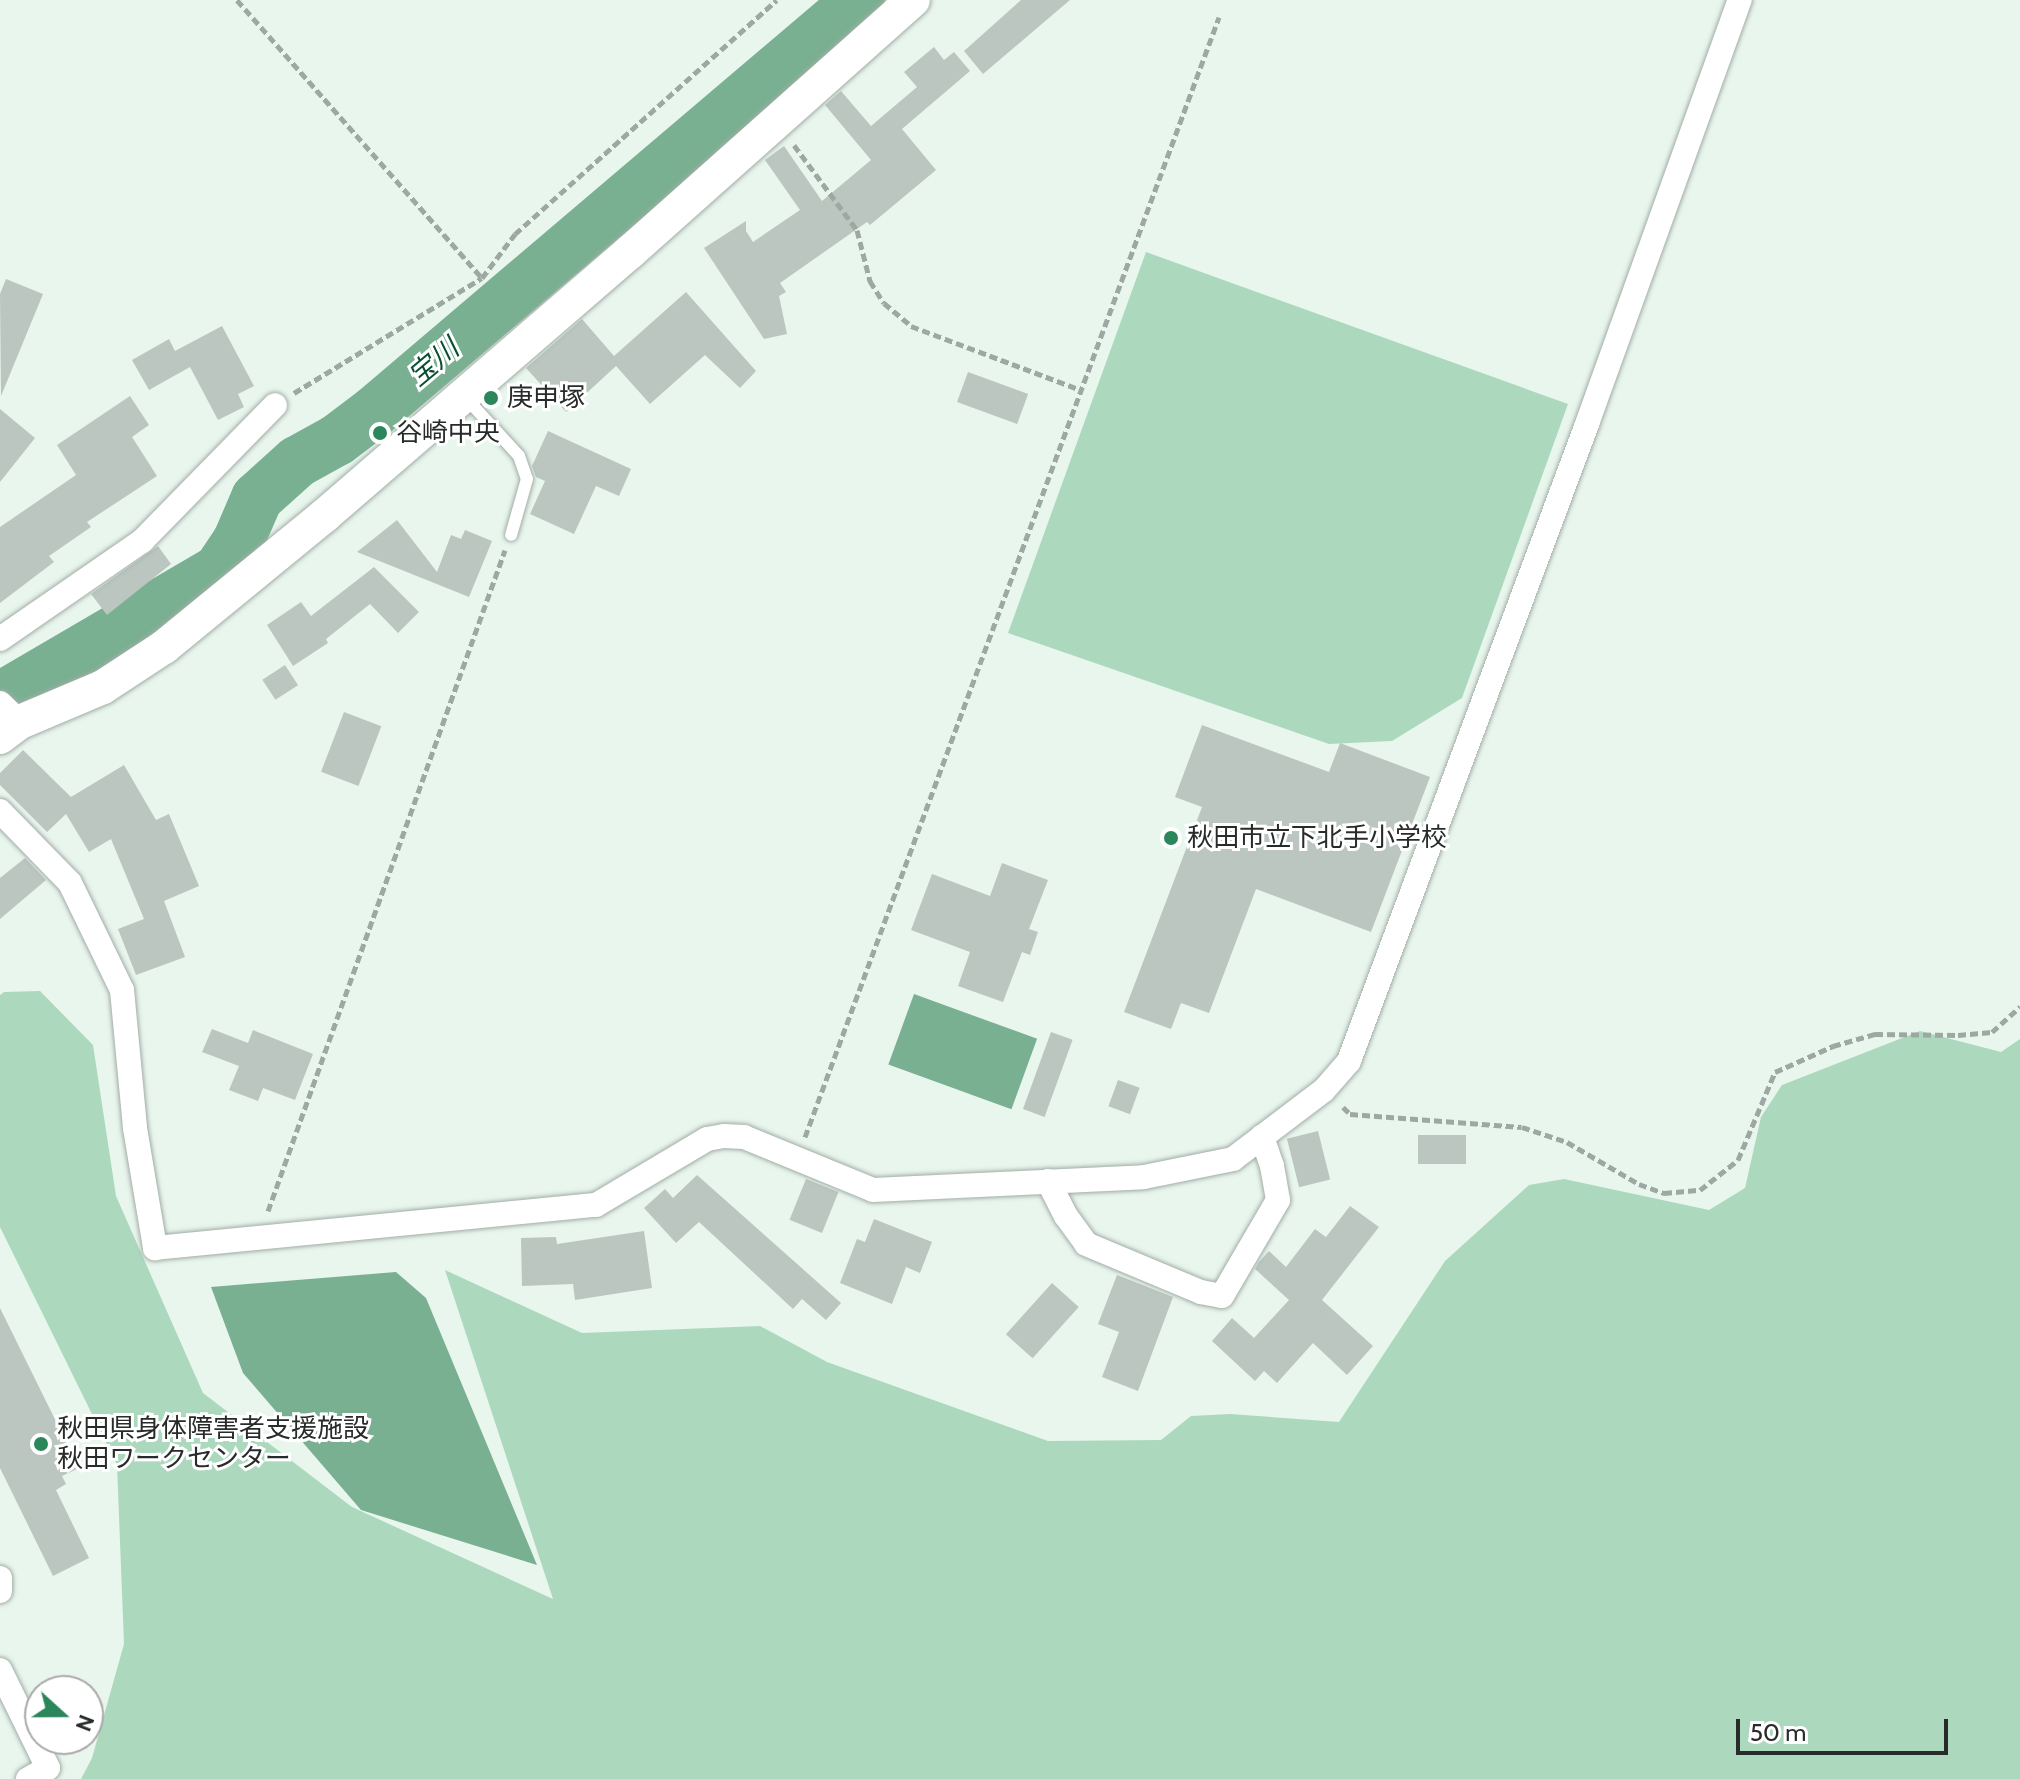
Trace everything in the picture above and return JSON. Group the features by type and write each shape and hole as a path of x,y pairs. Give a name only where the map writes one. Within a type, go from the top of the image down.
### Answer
{"street":[{"path":"7,718 103,687 164,647 324,516 913,0"},
{"path":"0,811 70,883 122,990 135,1128 155,1248 596,1205 707,1139 724,1136 744,1137 873,1190 1144,1177 1233,1159 1324,1090 1349,1061 1587,424 1740,0"},
{"path":"0,639 142,541 275,405"},
{"path":"1048,1181 1066,1216 1086,1244 1201,1292 1222,1296 1278,1200 1272,1166 1262,1137"},
{"path":"0,1578 0,1591"},
{"path":"0,1670 48,1768 28,1779"}],"lane":[{"path":"463,395 519,456 527,479 511,535"}],"path":[{"path":"237,0 482,278"},
{"path":"275,405 482,278 515,234 777,0"},
{"path":"796,1160 1219,17"},
{"path":"777,122 857,230 870,281 884,303 911,326 1081,390"},
{"path":"259,1238 511,535"},
{"path":"1324,1090 1350,1114 1522,1127 1567,1142 1639,1184 1664,1193 1700,1190 1738,1160 1775,1072 1833,1046 1875,1034 1958,1035 1992,1032 2020,1007"}],"shaded area":[{"path":"1146,252 1568,404 1462,698 1392,741 1329,744 1008,633"},
{"path":"40,991 93,1045 116,1196 203,1393 352,1507 553,1599 445,1270 582,1333 760,1326 827,1362 1048,1441 1161,1440 1191,1416 1230,1414 1339,1422 1445,1261 1529,1185 1564,1179 1709,1210 1745,1188 1761,1117 1782,1085 1920,1031 2001,1052 2020,1039 2020,1779 81,1779 93,1755 104,1755 104,1715 124,1644 117,1465 0,1227 0,995 4,992"},
{"path":"914,994 1037,1039 1011,1109 888,1064"},
{"path":"396,1272 426,1298 537,1565 361,1510 243,1373 211,1287"}],"building":[{"path":"1021,0 1070,0 983,74 964,51"},
{"path":"934,47 944,60 954,52 970,71 902,129 936,170 870,225 867,222 780,283 786,292 779,296 787,334 764,339 704,248 746,221 746,231 753,242 800,210 765,160 784,146 822,201 871,160 825,105 841,91 871,126 917,87 904,72"},
{"path":"6,279 43,294 1,396 0,294"},
{"path":"686,292 756,371 740,388 705,355 650,404 616,366 566,412 526,368 582,319 614,356"},
{"path":"222,326 254,386 238,394 244,407 218,420 190,367 149,390 132,360 169,339 175,351"},
{"path":"968,372 1028,394 1017,424 957,402"},
{"path":"130,396 149,425 132,437 157,476 87,522 91,527 49,556 54,562 0,603 0,527 76,475 57,445"},
{"path":"0,409 35,438 0,482"},
{"path":"548,431 631,469 619,496 596,486 574,534 530,514 545,481 536,477 532,466"},
{"path":"397,520 437,572 451,535 461,539 465,530 492,541 469,597 357,552"},
{"path":"158,546 171,564 107,615 91,594"},
{"path":"374,567 419,612 398,633 370,604 326,639 328,643 293,666 267,625 301,602 311,616"},
{"path":"285,665 298,685 275,700 262,680"},
{"path":"344,712 381,726 358,786 321,772"},
{"path":"1202,725 1329,772 1340,743 1430,777 1371,932 1256,889 1209,1013 1181,1003 1171,1029 1124,1012 1202,807 1175,797"},
{"path":"23,750 71,797 124,765 156,820 169,814 199,886 164,901 185,957 136,975 118,929 144,919 111,839 89,852 66,814 47,832 0,785 0,773"},
{"path":"25,858 46,880 0,919 0,878"},
{"path":"1002,863 1048,880 1029,929 1038,932 1030,955 1022,952 1003,1002 958,986 970,952 911,930 932,874 990,896"},
{"path":"212,1029 248,1043 253,1030 313,1054 295,1100 263,1088 258,1101 229,1090 239,1066 202,1052"},
{"path":"1051,1032 1073,1040 1045,1117 1023,1109"},
{"path":"1118,1080 1140,1088 1130,1114 1108,1106"},
{"path":"1318,1131 1330,1180 1299,1187 1287,1139"},
{"path":"1418,1135 1466,1135 1466,1164 1418,1164"},
{"path":"697,1175 841,1303 826,1320 802,1299 793,1309 699,1222 676,1243 644,1208 665,1189 673,1198"},
{"path":"806,1179 838,1192 822,1233 790,1220"},
{"path":"1350,1206 1379,1227 1322,1300 1373,1346 1347,1375 1313,1343 1277,1383 1264,1371 1255,1381 1212,1341 1232,1318 1254,1338 1289,1300 1255,1269 1259,1262 1269,1251 1286,1267 1315,1229 1326,1237"},
{"path":"874,1219 932,1242 920,1273 906,1267 892,1304 840,1283 857,1239 865,1242"},
{"path":"644,1231 652,1288 575,1300 573,1284 522,1286 521,1238 556,1237 557,1244"},
{"path":"1117,1275 1173,1297 1138,1391 1102,1377 1119,1332 1098,1324"},
{"path":"1052,1283 1079,1307 1033,1358 1006,1334"},
{"name":"秋田県身体障害者支援施設 秋田ワークセンター","path":"0,1308 79,1468 62,1476 66,1484 56,1490 89,1558 53,1576 0,1468"}],"waterway":[{"name":"宝川","path":"0,698 219,570 238,542 257,498 297,462 337,440 374,412 859,0"}],"place":[{"name":"庚申塚","path":"491,398"},
{"name":"谷崎中央","path":"380,433"},
{"name":"秋田市立下北手小学校","path":"1171,838"},
{"name":"秋田県身体障害者支援施設 秋田ワークセンター","path":"41,1444"}]}
